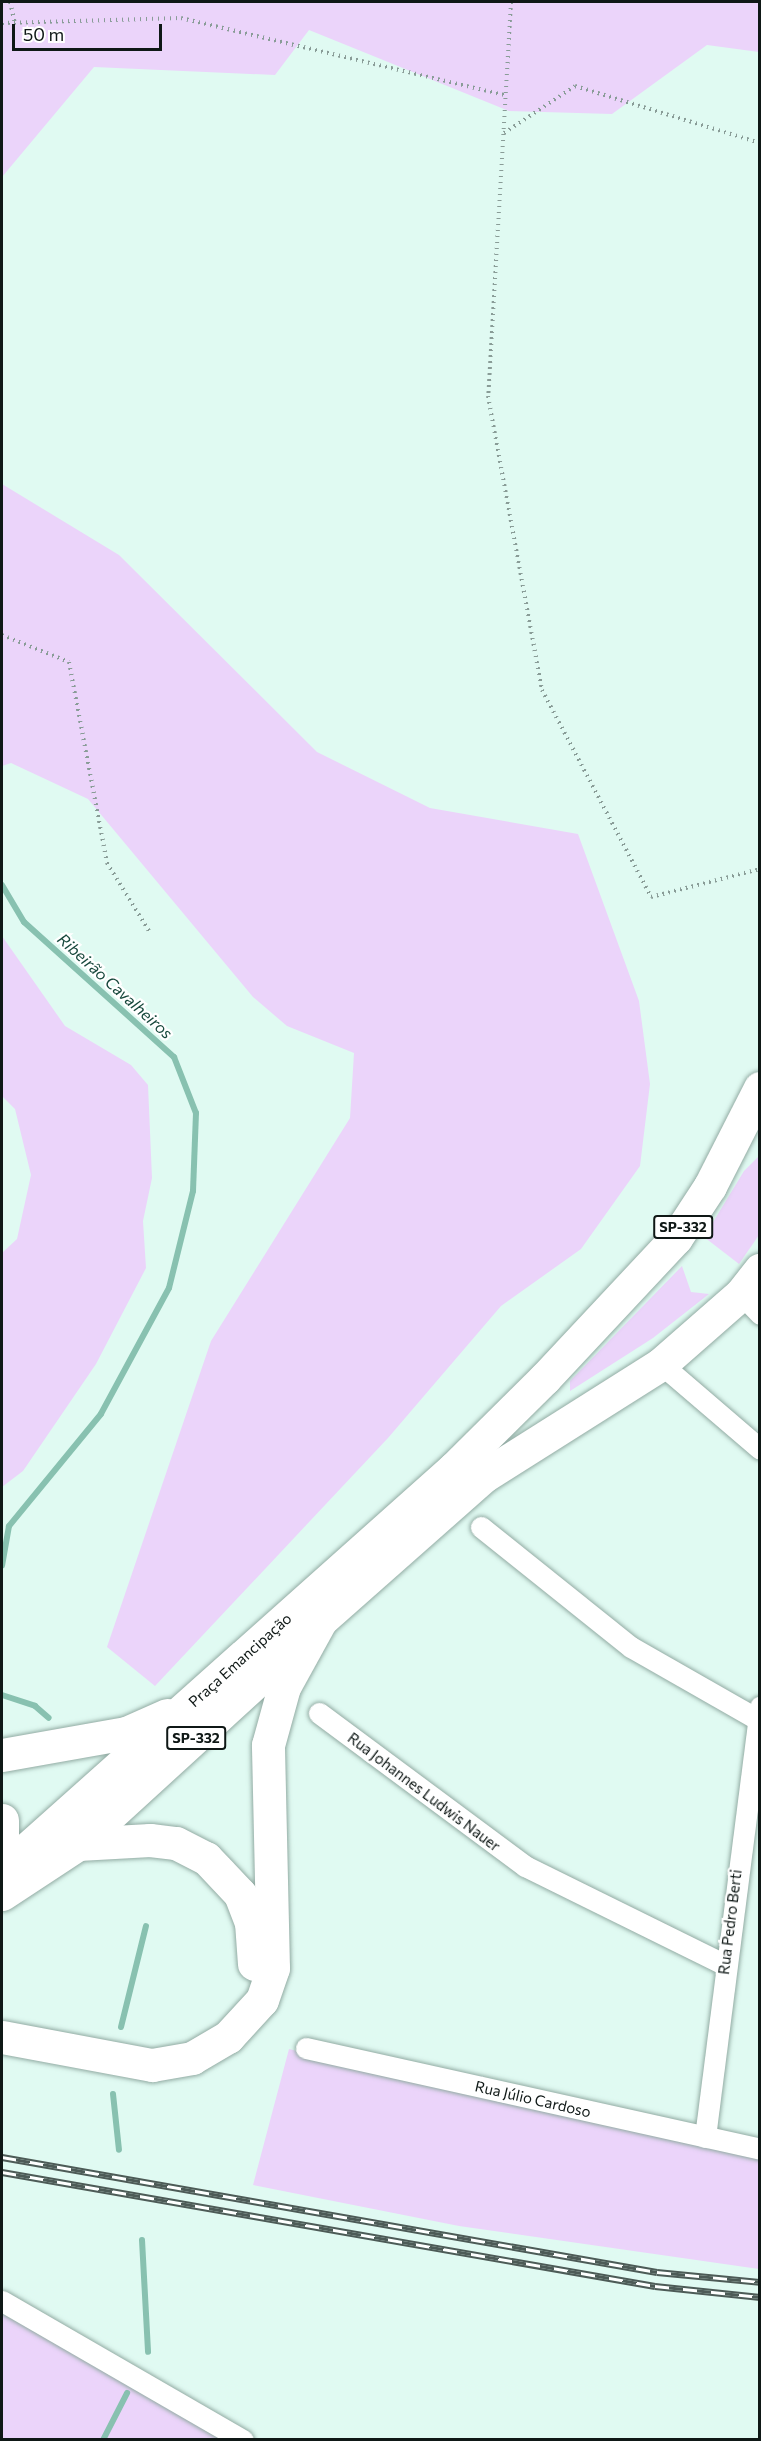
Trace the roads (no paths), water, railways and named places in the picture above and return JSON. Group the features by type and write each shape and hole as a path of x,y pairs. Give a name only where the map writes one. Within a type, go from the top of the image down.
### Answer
{"main road":[{"name":"SP-332","path":"316,1608 570,1351 676,1238 745,1147 759,1088"},
{"name":"SP-332","path":"316,1608 484,1476 661,1364 753,1293"},
{"name":"Praça Emancipação","path":"2,1871 116,1774 205,1693 316,1608"},
{"name":"Praça Emancipação","path":"73,1848 316,1608"},
{"path":"2,2037 152,2065 209,2051 241,2024 262,2000 273,1968 268,1745 284,1687 316,1608"},
{"path":"2,1755 126,1733 205,1693"},
{"path":"2,1820 2,1856"},
{"path":"73,1848 176,1843 224,1873 251,1922 255,1951 241,2024"},
{"name":"SP-332","path":"2,1894 73,1848"}],"street":[{"path":"661,1364 759,1449"},
{"path":"482,1527 631,1647 758,1713"},
{"name":"Rua Johannes Ludwis Nauer","path":"319,1713 525,1866 725,1965"},
{"name":"Rua Pedro Berti","path":"705,2138 758,1713"},
{"name":"Rua Júlio Cardoso","path":"306,2048 759,2149"},
{"path":"2,2301 243,2439"}],"waterway":[{"name":"Ribeirão Cavalheiros","path":"2,885 24,922 174,1057 196,1113 193,1191 169,1288 101,1414 9,1526 2,1565"},
{"name":"Ribeirão Cavalheiros","path":"2,1695 35,1706 49,1718"},
{"name":"Ribeirão Cavalheiros","path":"121,2027 146,1926"},
{"name":"Ribeirão Cavalheiros","path":"113,2094 119,2150"},
{"name":"Ribeirão Cavalheiros","path":"142,2240 148,2352"},
{"name":"Ribeirão Cavalheiros","path":"103,2440 127,2393"}],"railway":[{"path":"2,2157 657,2272 760,2282"},
{"path":"2,2172 655,2286 760,2297"}]}
